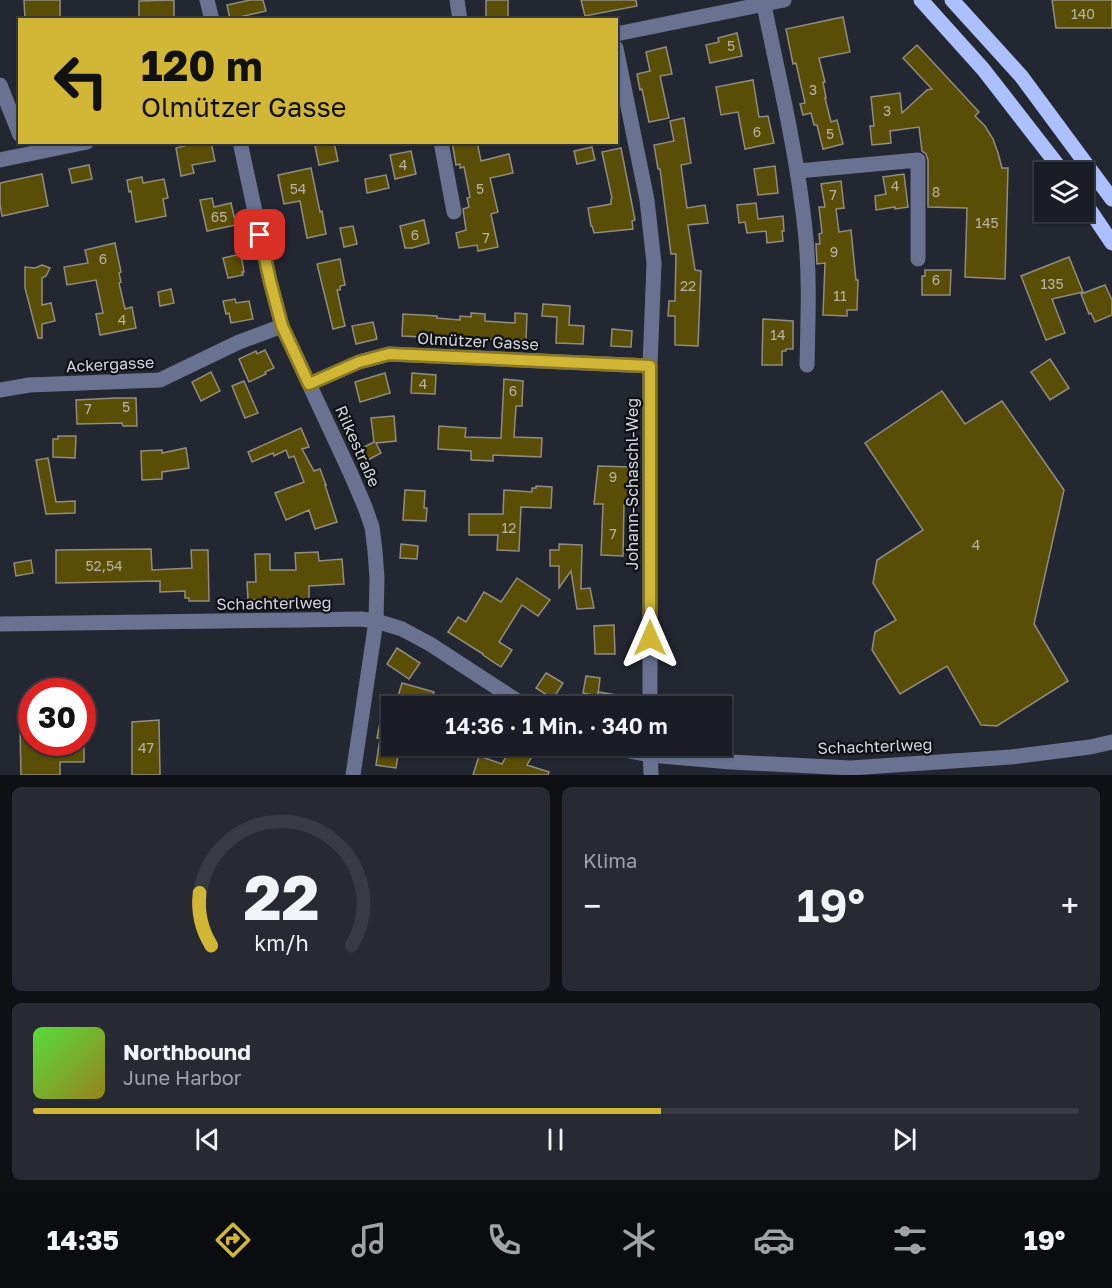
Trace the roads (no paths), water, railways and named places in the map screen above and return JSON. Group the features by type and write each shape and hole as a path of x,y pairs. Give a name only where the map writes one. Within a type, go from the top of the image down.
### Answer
{"main road":[{"path":"921,0 983,69 1056,162"},
{"path":"952,0 1021,76 1112,199"},
{"path":"1032,130 1051,116"},
{"path":"1094,216 1112,243"}],"street":[{"path":"207,0 212,18"},
{"path":"457,0 460,18"},
{"path":"618,34 784,0"},
{"path":"764,5 798,171 806,231 807,365"},
{"name":"Johann-Schaschl-Weg","path":"618,58 647,200 654,263 650,366 651,696"},
{"path":"0,85 18,130"},
{"path":"0,160 25,149 69,144"},
{"name":"Rilkestraße","path":"240,144 282,326 350,472 372,527 377,578 376,621 353,775"},
{"path":"441,144 454,212"},
{"path":"798,171 918,160 918,259"},
{"name":"Ackergasse","path":"0,390 30,385 159,380 239,342 282,326"},
{"name":"Olmützer Gasse","path":"309,384 359,362 389,354 650,366"},
{"name":"Schachterlweg","path":"0,624 361,619 376,621 411,634 509,696"},
{"name":"Schachterlweg","path":"690,756 730,762 851,768 1011,757 1112,742"},
{"path":"650,756 651,775"}]}
